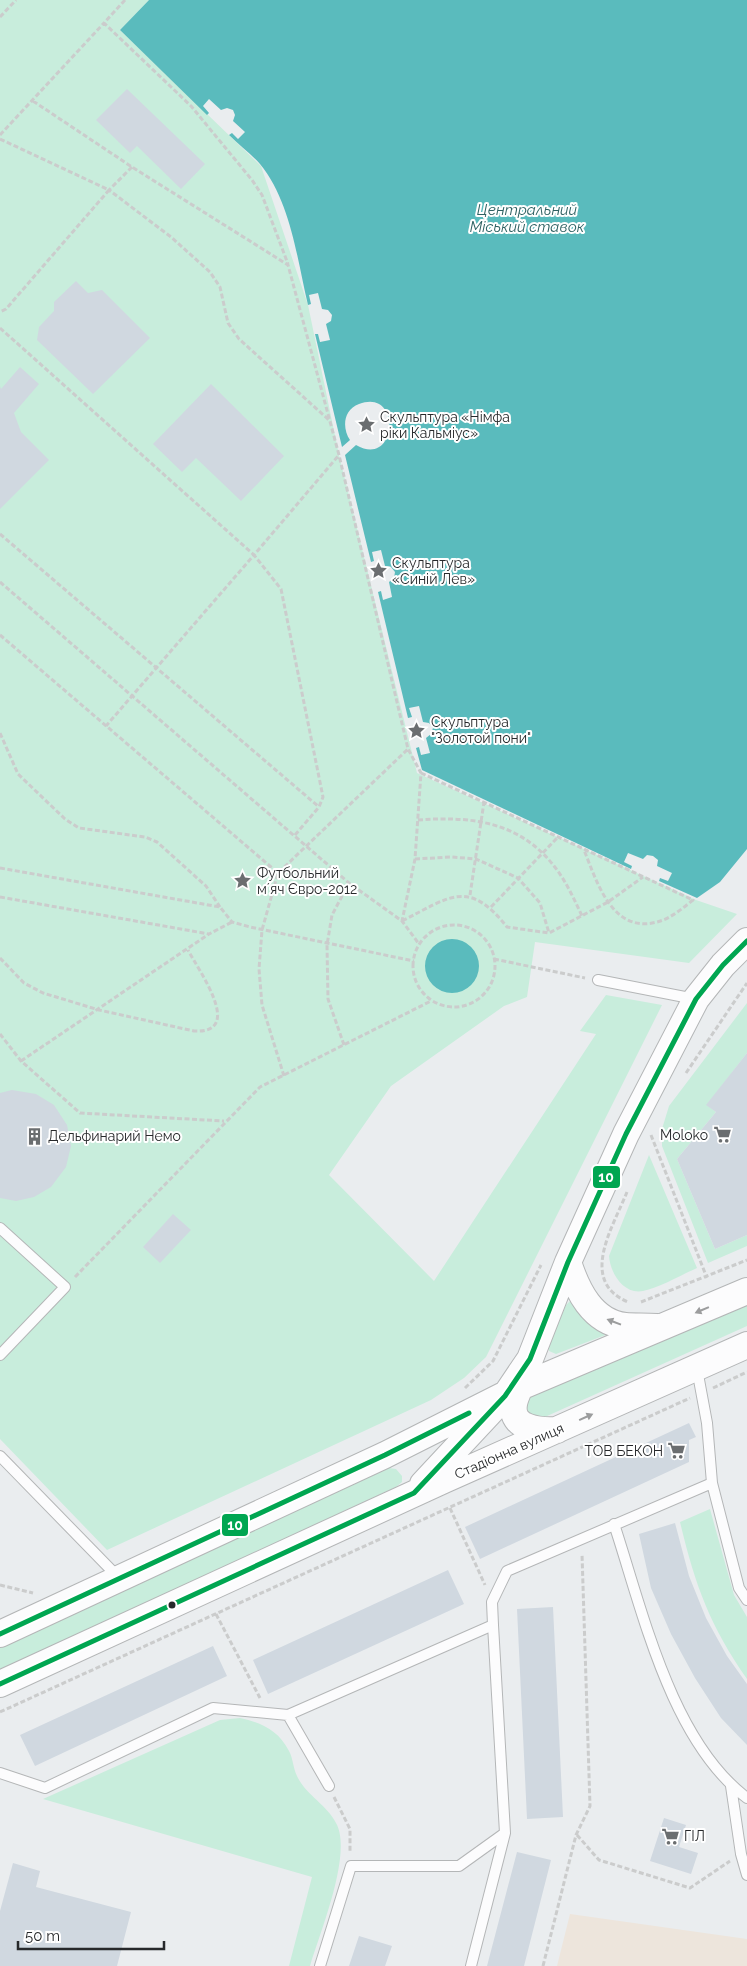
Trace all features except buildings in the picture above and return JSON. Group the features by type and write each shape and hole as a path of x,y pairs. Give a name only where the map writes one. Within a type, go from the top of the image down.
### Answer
{"street":[{"path":"414,1494 513,1391 530,1359 568,1262 626,1134 696,999 747,942"},
{"path":"568,1262 579,1292 597,1313 610,1322 624,1326 662,1327"},
{"path":"0,1634 386,1455 513,1391 747,1291"},
{"name":"Стадіонна вулиця","path":"0,1684 414,1494 747,1345"},
{"path":"513,1391 514,1414 519,1422 527,1428 540,1431 557,1430"}],"lane":[{"path":"598,980 696,999"},
{"path":"0,1228 65,1287 0,1355"},
{"path":"697,1368 707,1423 712,1483 740,1588 747,1600"},
{"path":"0,1456 120,1578"},
{"path":"471,1966 505,1833 492,1602 507,1571 712,1483"},
{"path":"614,1524 668,1689 698,1744 732,1786 747,1798"},
{"path":"0,1774 45,1788 213,1708 288,1715 492,1625"},
{"path":"288,1715 329,1786"},
{"path":"732,1786 741,1854 747,1875"},
{"path":"320,1966 351,1866 459,1866 505,1833"}],"path":[{"path":"0,17 16,0"},
{"path":"0,135 125,0"},
{"path":"104,23 190,106 252,180 262,195 288,265 331,421 408,749 421,773 416,860 402,921"},
{"path":"33,101 132,167 288,265"},
{"path":"0,139 109,190 171,237 210,272 220,287 228,323 239,339 331,421"},
{"path":"0,312 6,309 109,190 132,167"},
{"path":"0,328 254,555 281,589 323,797 319,807 295,835"},
{"path":"106,726 339,455"},
{"path":"0,534 319,807"},
{"path":"0,582 349,883 402,921 419,944"},
{"path":"0,635 278,872"},
{"path":"0,733 18,774 65,819 86,830 145,837 157,842 206,886 232,922 327,945 414,962"},
{"path":"284,1076 262,1004 259,969 262,930 278,872 408,749"},
{"path":"421,773 693,900 658,922 641,924 625,920 615,913 608,902 584,850"},
{"path":"470,895 484,802"},
{"path":"418,820 453,818 482,820 512,833 542,853 565,882 582,916"},
{"path":"491,907 558,837"},
{"path":"416,860 451,857 476,859 518,878 540,903 549,933"},
{"path":"0,868 220,907"},
{"path":"402,921 443,900 470,895 491,907 507,927 549,933 608,902 643,877"},
{"path":"344,1045 328,999 327,945 332,915 349,883"},
{"path":"0,897 209,934"},
{"path":"21,1061 188,950 209,934 232,922"},
{"path":"453,925 469,928 488,943 494,959 495,972 483,996 472,1003 460,1007 446,1007 432,1001 420,990 414,978 414,962 419,944 428,934 439,928 453,925"},
{"path":"0,958 24,983 37,990 98,1010 206,1032 214,1026 219,1017 216,1004 188,950"},
{"path":"494,959 598,980"},
{"path":"684,1076 747,983"},
{"path":"65,1287 260,1087 432,1001"},
{"path":"0,1034 21,1061 80,1113 225,1121"},
{"path":"646,1141 650,1132 707,1278"},
{"path":"629,1187 601,1260 601,1272 605,1282 614,1294 635,1305 707,1278 747,1260"},
{"path":"462,1390 493,1361 542,1263"},
{"path":"0,1712 747,1372"},
{"path":"450,1508 492,1602"},
{"path":"542,1966 576,1835 590,1806 582,1538"},
{"path":"0,1585 37,1594 30,1598"},
{"path":"216,1614 268,1712"},
{"path":"329,1786 350,1829 351,1866"},
{"path":"576,1835 599,1860 690,1888 741,1854"}],"shaded area":[{"path":"570,1914 747,1939 747,1966 557,1966"}],"green space":[{"path":"0,0 149,0 120,30 261,166 308,305 339,455 417,773 696,900 737,914 689,963 535,942 527,997 504,1006 391,1086 329,1175 434,1281 596,1034 580,1031 606,995 662,1005 486,1357 464,1378 431,1400 107,1550 0,1439"},
{"path":"747,1003 747,1053 707,1105 716,1112 677,1159 715,1249 747,1235 747,1246 708,1263 662,1146 662,1129 669,1106"},
{"path":"649,1155 697,1268 656,1287 636,1291 629,1289 619,1281 612,1269 609,1256"},
{"path":"571,1300 608,1334 556,1354 549,1351 549,1345 566,1305"},
{"path":"747,1301 747,1326 536,1421 531,1419 523,1402 525,1398"},
{"path":"389,1468 396,1469 402,1476 402,1482 396,1487 0,1670 0,1648"},
{"path":"710,1509 734,1595 747,1617 747,1679 713,1623 698,1585 680,1522"},
{"path":"240,1718 269,1728 280,1738 290,1754 301,1782 332,1817 340,1836 341,1853 338,1872 310,1966 289,1966 312,1877 43,1799 220,1720"}],"water":[{"name":"Центральний Міський ставок","path":"149,0 747,0 747,849 720,882 697,898 659,881 660,878 668,881 672,873 657,866 658,860 653,856 647,855 643,859 628,853 624,862 632,866 631,869 422,770 416,748 419,747 421,755 430,753 426,738 431,734 433,728 429,723 423,722 419,706 409,708 412,717 408,718 378,592 381,591 383,600 392,597 389,582 394,578 395,572 391,567 385,566 381,550 372,552 374,561 371,562 345,455 356,445 370,449 380,446 387,438 388,416 383,407 373,402 359,404 354,407 347,415 345,425 350,440 342,447 315,334 318,334 320,342 330,340 326,324 331,321 332,315 328,310 322,309 318,293 309,295 311,304 308,305 292,232 279,196 271,179 260,164 229,135 232,133 238,139 245,132 233,121 235,115 233,110 227,108 221,110 209,99 203,106 209,113 207,115 120,30"},
{"path":"452,939 462,941 471,947 477,956 479,966 477,976 471,985 462,991 452,993 442,991 433,985 427,976 425,966 427,956 433,947 442,941"}],"transit line":[{"name":"10","path":"0,1684 414,1493 505,1396 530,1359 568,1262 626,1134 696,999 723,965 747,941"},
{"name":"10","path":"0,1634 385,1455 469,1413"}],"place":[{"name":"Скульптура «Німфа ріки Кальміус»","path":"366,425"},
{"name":"Скульптура «Синій Лев»","path":"378,571"},
{"name":"Скульптура \"Золотой пони\"","path":"417,730"},
{"name":"Футбольний мʼяч Євро-2012","path":"243,881"},
{"name":"Moloko","path":"722,1135"},
{"name":"Дельфинарий Немо","path":"34,1136"},
{"name":"ТОВ БЕКОН","path":"677,1451"},
{"name":"ГІЛ","path":"670,1836"}]}
